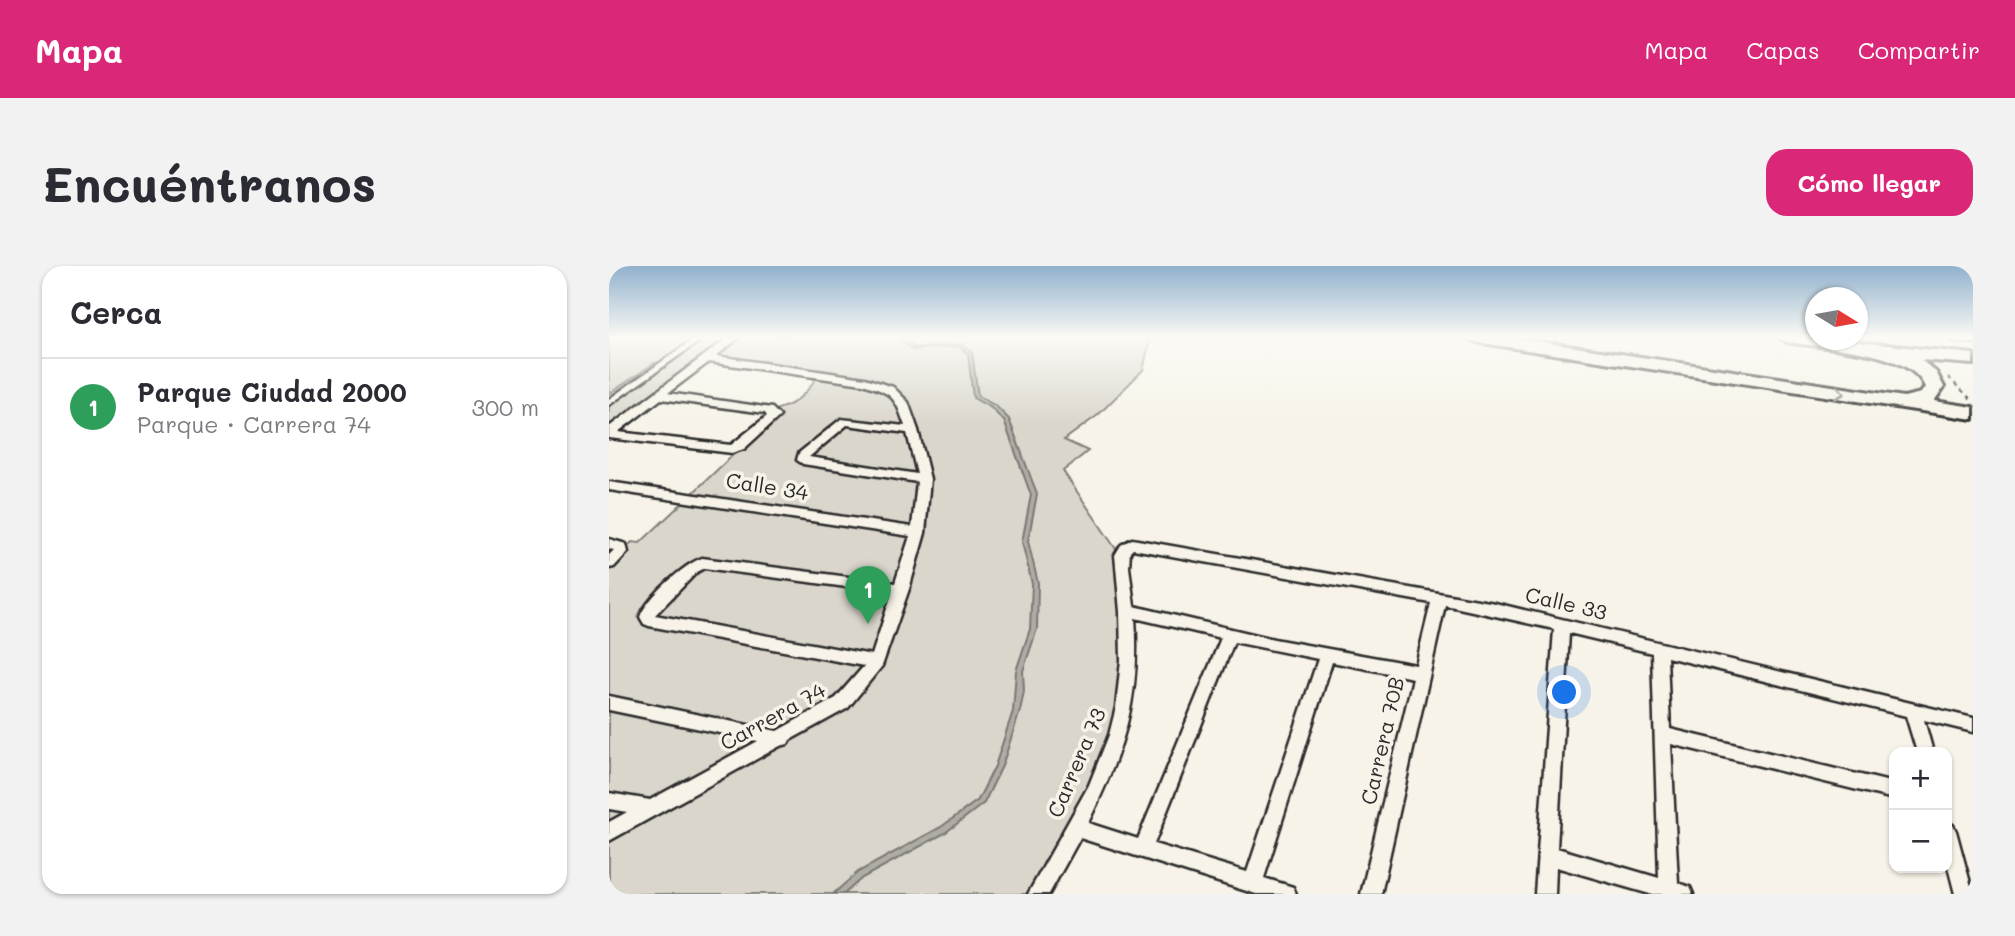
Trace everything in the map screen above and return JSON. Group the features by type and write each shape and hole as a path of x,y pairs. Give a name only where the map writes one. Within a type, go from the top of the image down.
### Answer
{"highway":[{"path":"1666,366 1973,413"},
{"path":"1897,402 1927,398 1934,391 1934,383 1918,366"},
{"path":"1935,408 1973,422"}],"street":[{"path":"609,434 695,366"},
{"name":"Carrera 74","path":"609,832 649,808 782,739 842,703 877,662 902,589 918,533 923,479 912,430 902,402 889,389 865,381 763,366"},
{"path":"609,434 732,449 740,446 773,416 773,412 657,395"},
{"path":"912,430 845,421 803,456 803,460 923,479"},
{"name":"Calle 34","path":"609,486 918,533"},
{"path":"609,563 621,552 615,545"},
{"name":"Carrera 73","path":"1038,894 1076,828 1110,753 1124,710 1129,674 1122,558 1124,549 1129,545 1144,545"},
{"name":"Calle 33","path":"1144,545 1439,598 1562,624 1973,725"},
{"path":"877,662 649,620 647,617 649,611 692,568 711,562 902,589"},
{"name":"Carrera 70B","path":"1371,894 1439,598"},
{"path":"1127,610 1230,635 1422,673"},
{"path":"1545,894 1562,624"},
{"path":"1143,849 1230,635"},
{"path":"1548,855 1673,893 1662,734 1660,649"},
{"path":"1253,883 1327,655"},
{"path":"609,703 782,739"},
{"path":"1913,710 1924,747"},
{"path":"1662,734 1889,790"},
{"path":"609,801 649,808"},
{"path":"1076,828 1286,894"},
{"path":"1952,848 1965,894"}],"lane":[{"path":"609,402 660,366"}],"shaded area":[{"path":"609,366 649,366 609,394"},
{"path":"657,366 695,366 609,433 609,402"},
{"path":"763,366 1144,366 1098,415 1064,440 1088,451 1063,471 1122,558 1127,610 1119,727 1038,894 609,894 609,563 632,542 640,543 736,452 773,412 802,396 813,383 816,374"},
{"path":"969,366 974,366 978,396 996,406 1009,419 1037,494 1028,541 1038,583 1037,629 1023,671 1024,691 1020,711 1002,766 984,803 945,833 862,878 844,894 833,894 858,872 941,827 978,800 995,766 1013,711 1016,671 1030,629 1032,584 1022,542 1031,495 1004,421 991,408 973,398"}],"place":[{"name":"Parque Ciudad 2000","path":"868,624"}]}
